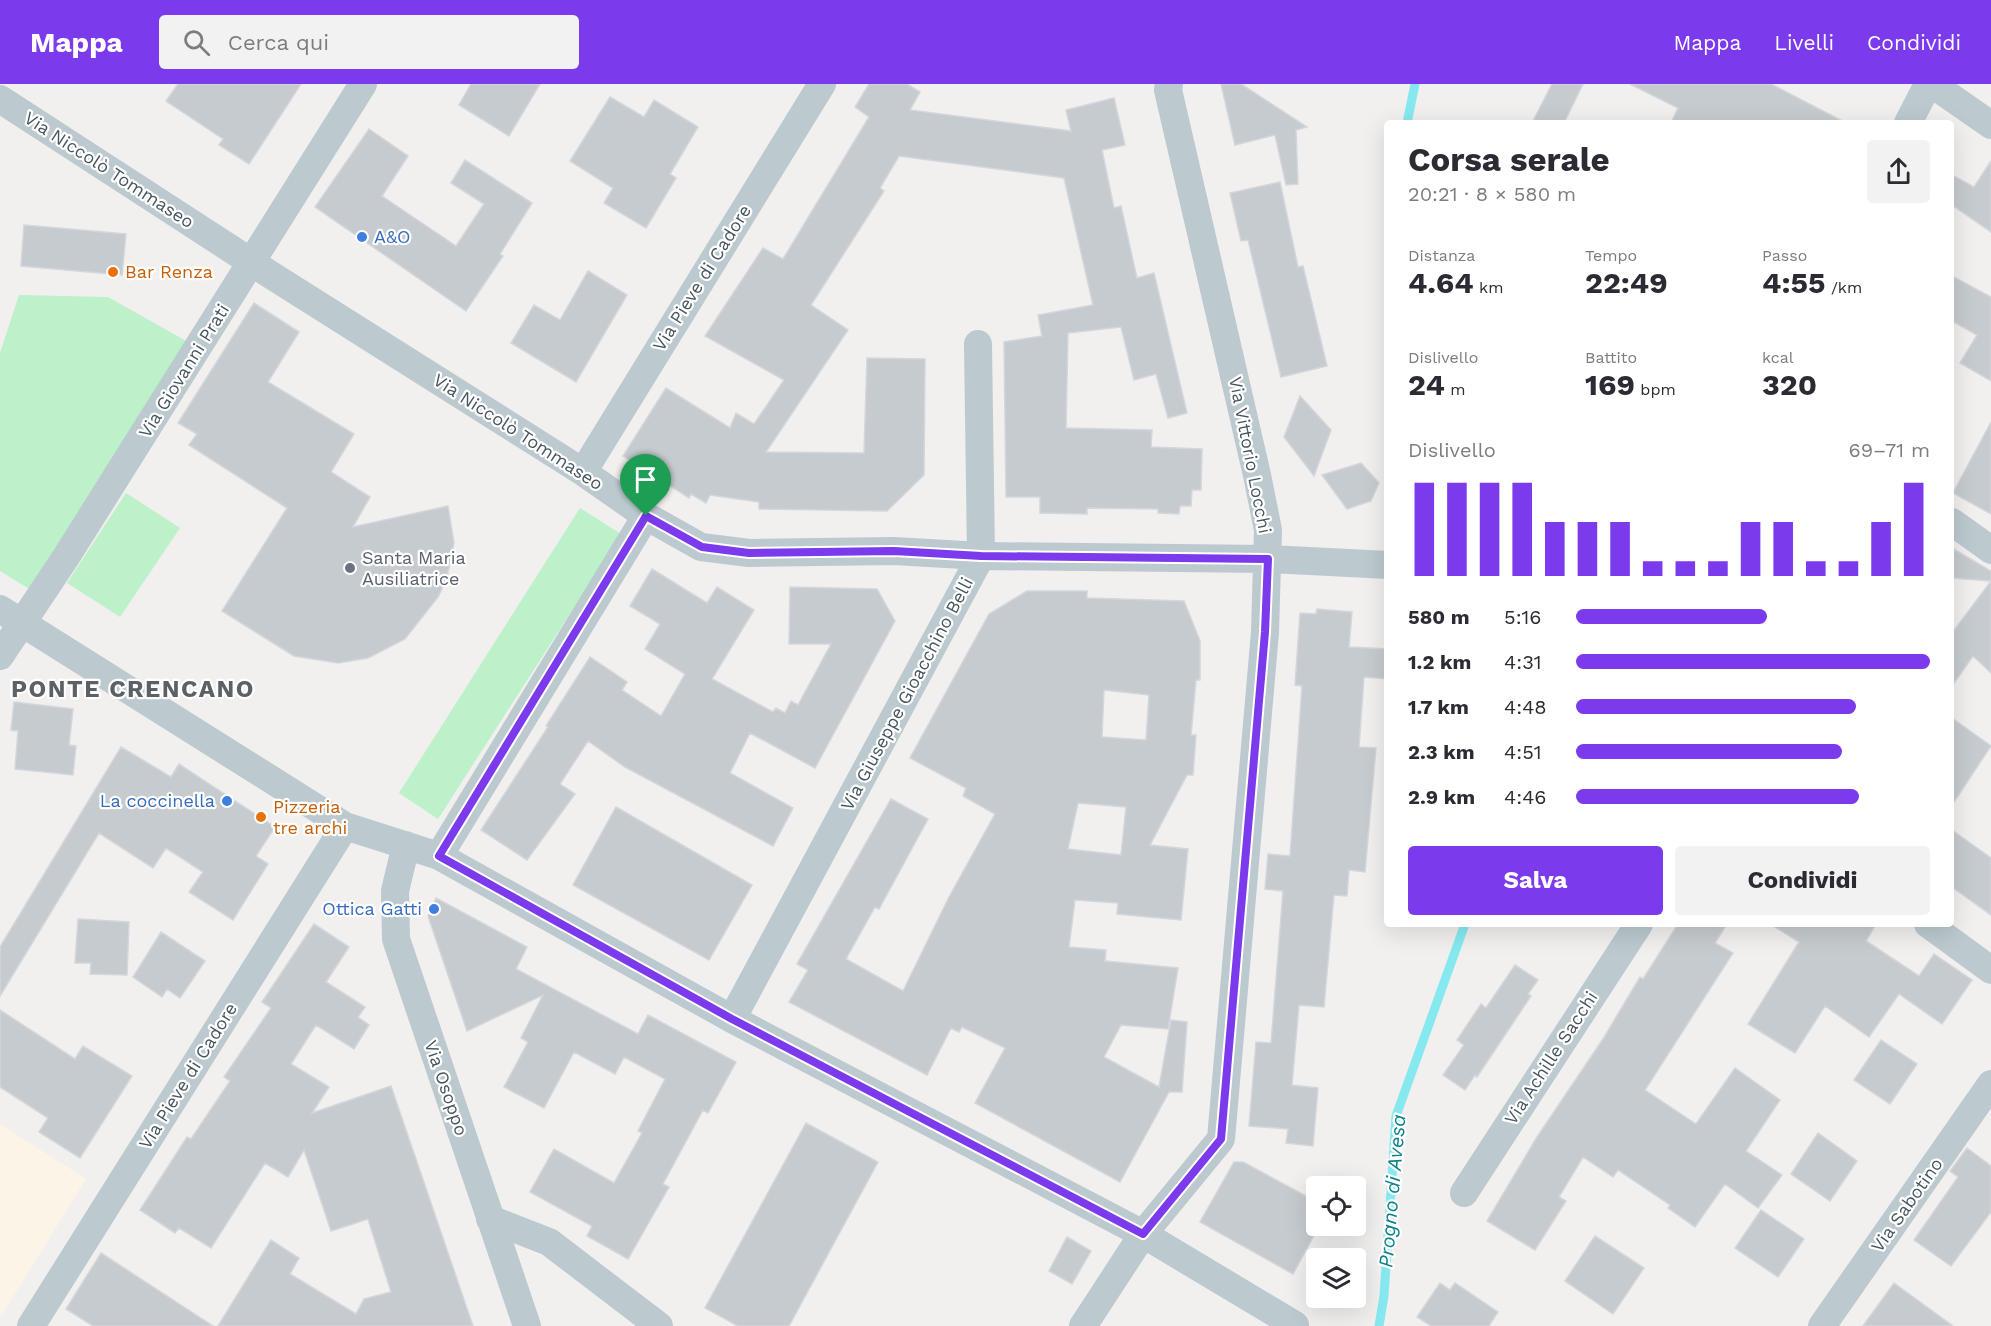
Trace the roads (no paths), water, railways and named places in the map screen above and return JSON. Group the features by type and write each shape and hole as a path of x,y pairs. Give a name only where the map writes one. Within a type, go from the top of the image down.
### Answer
{"street":[{"name":"Via Giovanni Prati","path":"0,656 11,616 252,263 363,84"},
{"name":"Via Pieve di Cadore","path":"583,472 822,84"},
{"name":"Via Vittorio Locchi","path":"1083,1326 1143,1234 1221,1139 1265,632 1268,530 1168,90 1169,84"},
{"path":"1910,120 1930,84 1991,125"},
{"name":"Via Niccolò Tommaseo","path":"0,99 252,263 583,472 646,516 702,547 749,553 894,551 981,556 1268,559 1384,565"},
{"name":"Via Giuseppe Gioacchino Belli","path":"732,1019 981,556 978,344"},
{"path":"439,856 646,516"},
{"path":"1954,523 1991,550"},
{"path":"11,616 345,826 439,856 732,1019 1143,1234 1294,1325"},
{"name":"Via Pieve di Cadore","path":"31,1326 345,826"},
{"name":"Via Osoppo","path":"406,845 395,891 396,939 527,1326"},
{"name":"Via Achille Sacchi","path":"1464,1193 1637,927"},
{"path":"1932,927 1991,970"},
{"name":"Via Sabotino","path":"1822,1326 1991,1084"},
{"path":"490,1219 549,1242 659,1326"}],"waterway":[{"name":"Progno di Avesa","path":"1408,120 1415,84"},
{"name":"Progno di Avesa","path":"1379,1326 1384,1296 1396,1116 1464,927"}],"place":[{"name":"A&O","path":"362,237"},
{"name":"Bar Renza","path":"113,272"},
{"name":"Santa Maria Ausiliatrice","path":"350,568"},
{"name":"La coccinella","path":"227,801"},
{"name":"Pizzeria tre archi","path":"261,817"},
{"name":"Ottica Gatti","path":"434,909"}],"district":[{"name":"PONTE CRENCANO","path":"133,689"}]}
